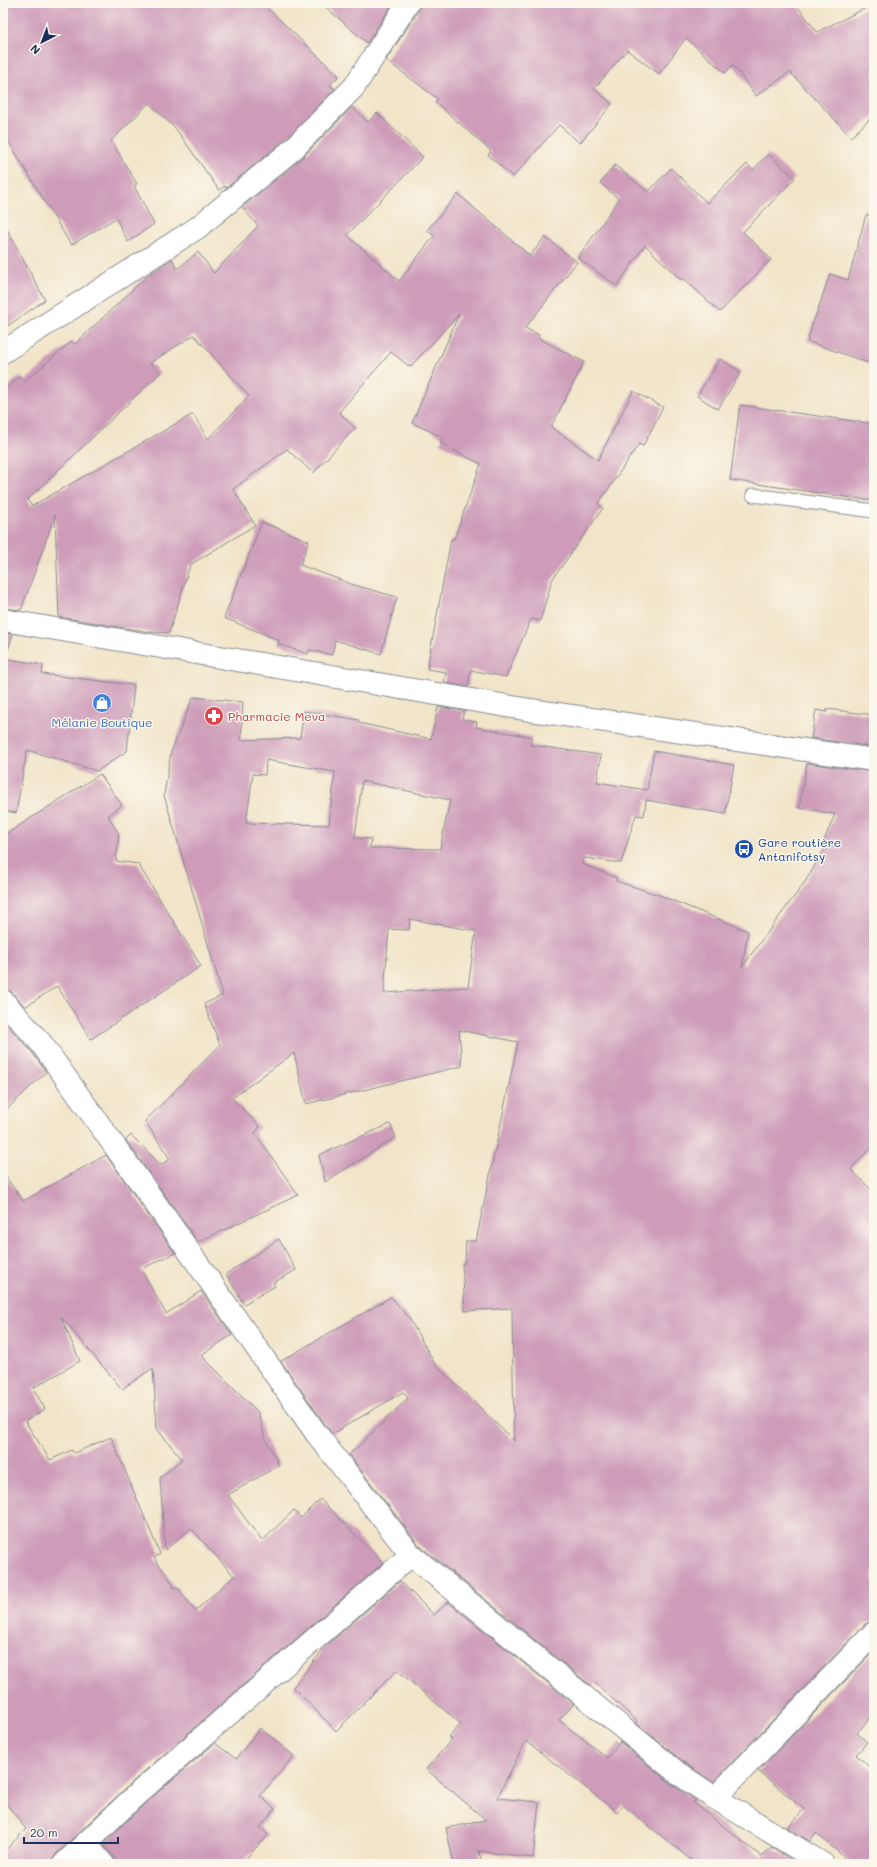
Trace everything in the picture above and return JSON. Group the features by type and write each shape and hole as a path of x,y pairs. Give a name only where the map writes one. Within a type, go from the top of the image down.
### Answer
{"street":[{"path":"3,352 197,228 293,149 354,87 408,3"},
{"path":"3,620 530,710 874,760"},
{"path":"3,1002 41,1043 316,1433 411,1555 678,1774 823,1864"},
{"path":"64,1864 136,1795 411,1555"},
{"path":"715,1798 874,1633"},
{"path":"85,1843 103,1864"}],"lane":[{"path":"753,495 874,511"}],"building":[{"path":"3,3 262,3 339,76 330,85 335,89 285,140 226,188 225,186 219,190 176,129 149,103 111,141 137,184 134,186 154,224 128,242 116,218 71,245 3,132"},
{"path":"321,3 393,3 367,43"},
{"path":"420,3 795,3 817,32 874,4 874,115 851,137 790,72 756,96 733,65 725,73 686,38 659,74 627,50 594,89 612,104 580,143 559,125 513,177 488,155 491,151 435,102 438,99 386,60 419,10"},
{"path":"352,107 368,122 377,113 423,157 347,235 399,281 434,236 427,230 458,194 530,256 545,237 577,262 525,328 539,335 538,338 584,362 551,427 598,460 633,391 663,407 643,446 639,444 598,504 603,508 552,580 540,621 531,619 506,677 471,670 468,687 444,683 446,672 427,669 451,539 454,539 481,464 440,443 443,437 412,423 459,314 410,367 391,352 339,412 355,428 313,473 287,449 233,489 255,525 190,565 169,633 150,632 59,617 55,515 21,610 3,608 3,391 20,376 25,381 72,341 75,344 147,276 172,259 177,269 198,252 214,273 258,226 242,207 302,158","holes":["194,335 249,396 208,439 193,414 32,506 27,500 160,373 150,363"]},
{"path":"768,154 795,178 743,232 771,259 720,312 683,278 681,280 645,245 617,286 578,258 619,199 600,183 615,165 648,192 671,168 707,203 747,164 753,170"},
{"path":"866,215 874,216 874,365 807,341 830,274 848,280"},
{"path":"3,222 45,300 3,329"},
{"path":"720,359 741,372 718,409 697,396"},
{"path":"740,405 874,424 874,501 730,480"},
{"path":"262,522 309,541 300,565 354,585 397,597 381,654 335,640 332,655 309,650 308,654 278,644 279,640 224,618"},
{"path":"3,633 13,634 7,652 3,651"},
{"path":"3,658 43,665 42,674 134,685 127,751 97,771 27,750 16,813 3,811"},
{"path":"193,697 243,702 241,740 300,738 304,711 359,720 359,723 431,739 438,707 464,711 462,719 477,722 476,727 532,737 530,745 601,755 597,782 647,790 654,751 734,765 725,814 646,800 644,816 636,815 621,863 584,858 582,864 617,878 616,881 659,895 748,931 742,967 805,882 827,845 823,843 835,814 799,808 807,763 874,772 874,1144 851,1169 874,1193 874,1621 865,1624 713,1782 686,1764 636,1723 637,1721 594,1682 590,1685 420,1546 349,1455 408,1398 403,1392 332,1434 281,1361 391,1297 409,1318 435,1364 514,1441 512,1308 465,1311 462,1263 465,1263 466,1241 476,1241 518,1042 459,1030 462,1066 306,1104 294,1053 232,1098 260,1127 255,1133 298,1195 198,1242 126,1140 131,1135 161,1165 170,1159 145,1121 220,1045 204,1004 223,995 164,795 171,752","holes":["266,760 335,772 329,825 246,823 253,774 265,775","362,781 450,800 440,849 370,848 371,839 355,838","410,919 476,931 468,987 384,993 389,929 409,930"]},
{"path":"827,709 874,715 874,747 811,738 816,710 827,712"},
{"path":"100,774 122,805 108,816 119,834 116,861 138,864 201,966 91,1039 57,986 25,1007 12,992 3,989 3,836"},
{"path":"3,1020 31,1051 46,1072 3,1113"},
{"path":"390,1124 396,1137 325,1182 319,1155"},
{"path":"106,1155 175,1253 141,1269 166,1314 201,1291 232,1335 201,1355 258,1412 265,1438 279,1465 228,1495 262,1541 294,1510 301,1518 320,1499 383,1563 128,1786 55,1855 52,1864 3,1864 3,1853 26,1829 3,1800 3,1173 23,1201","holes":["61,1317 122,1389 153,1368 157,1429 182,1459 160,1478 165,1550 191,1528 234,1576 195,1611 177,1587 174,1588 170,1579 154,1558 160,1554 111,1437 74,1453 72,1450 50,1460 25,1421 45,1409 33,1388 80,1361"]},
{"path":"279,1239 296,1270 273,1283 275,1286 244,1304 226,1274"},
{"path":"400,1581 434,1615 448,1602 574,1704 559,1720 607,1758 620,1742 671,1784 696,1800 693,1802 762,1857 771,1847 793,1861 791,1864 696,1864 623,1805 617,1812 526,1741 497,1798 539,1802 533,1858 479,1851 482,1864 454,1864 446,1828 471,1823 473,1821 486,1820 426,1769 452,1739 449,1737 461,1724 397,1670 336,1731 293,1687 327,1645"},
{"path":"874,1651 874,1714 857,1733 867,1742 856,1755 874,1771 874,1864 852,1864 816,1833 810,1841 787,1828 804,1809 758,1771"},
{"path":"260,1728 294,1756 260,1796 275,1809 260,1827 268,1835 241,1864 120,1864 103,1844 144,1804 215,1743 236,1759"}],"place":[{"name":"Mélanie Boutique","path":"102,703"},
{"name":"Pharmacie Meva","path":"214,716"},
{"name":"Gare routière Antanifotsy","path":"744,849"}]}
